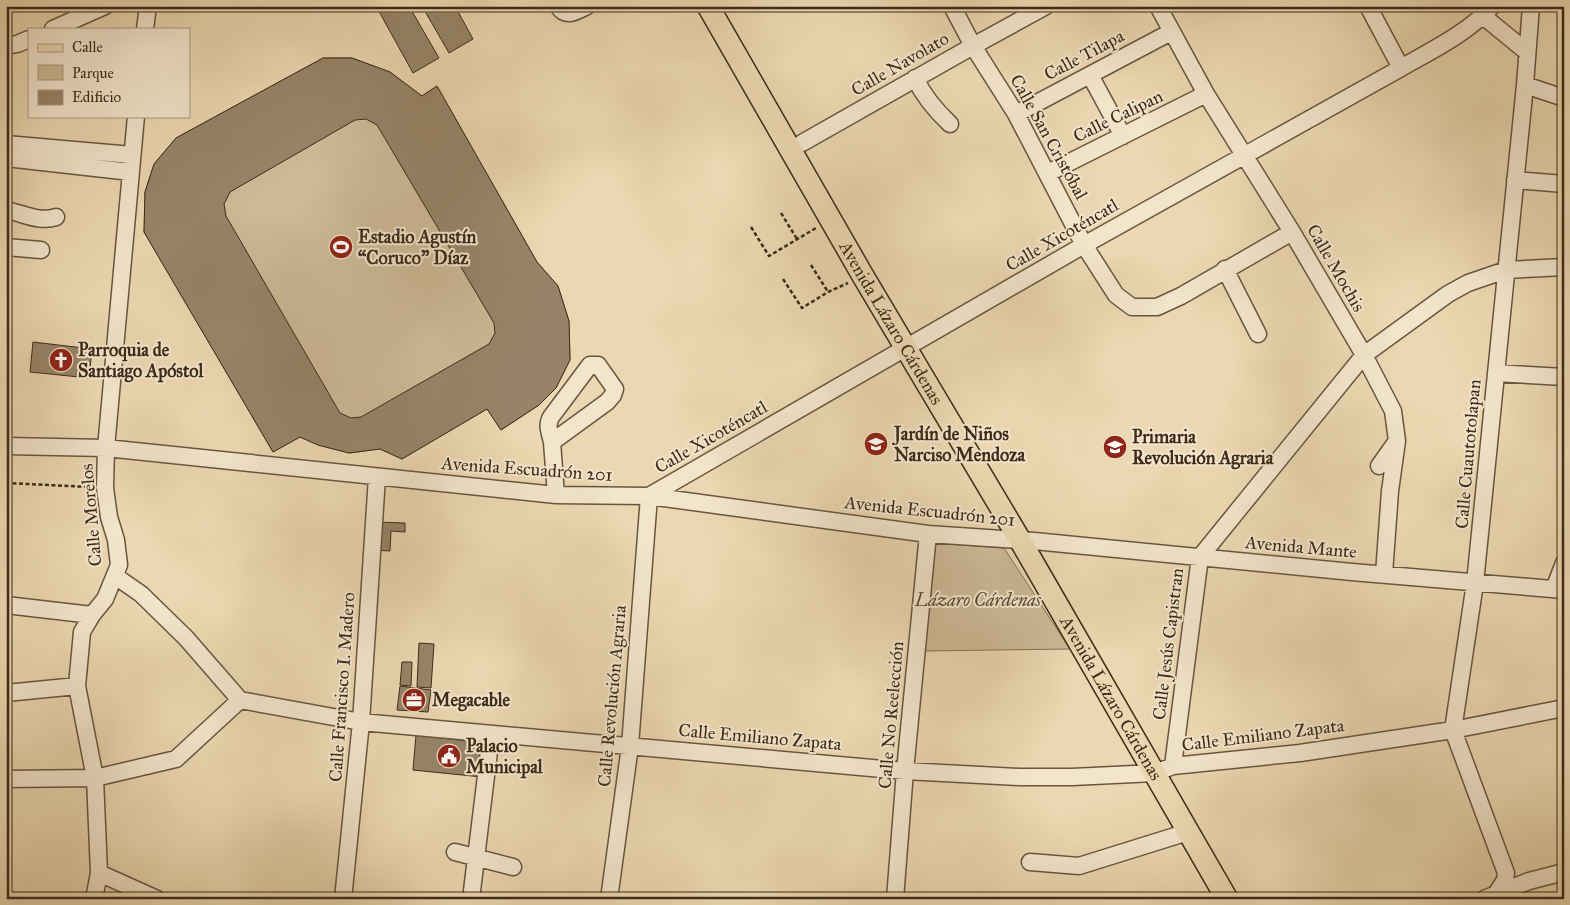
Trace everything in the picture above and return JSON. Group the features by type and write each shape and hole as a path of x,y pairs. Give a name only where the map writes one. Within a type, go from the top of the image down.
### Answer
{"main road":[{"name":"Avenida Lázaro Cárdenas","path":"708,6 738,45 802,143 911,344 1163,770 1236,899"},
{"name":"Avenida Lázaro Cárdenas","path":"723,6 738,45 831,219 863,276 911,344"},
{"name":"Avenida Lázaro Cárdenas","path":"1163,770 1188,832 1227,899"}],"street":[{"path":"55,28 105,6"},
{"path":"145,28 148,6"},
{"name":"Calle San Cristóbal","path":"952,6 973,46 1016,114 1084,245 1116,295 1132,306 1157,307 1181,296 1292,232"},
{"name":"Calle Navolato","path":"802,143 1046,6"},
{"name":"Calle Mochis","path":"1158,6 1206,94 1292,232 1364,356 1393,411 1397,441 1390,491 1384,574"},
{"path":"1368,6 1401,68"},
{"name":"Calle Cuautotolapan","path":"1490,896 1505,880 1506,872 1453,730 1476,583 1525,85 1531,6"},
{"path":"1484,10 1527,52"},
{"name":"Calle Xicoténcatl","path":"649,496 1084,245 1401,68 1447,41 1484,10"},
{"name":"Calle Tilapa","path":"1016,114 1171,32"},
{"path":"6,46 28,39"},
{"path":"1090,75 1123,136"},
{"path":"915,78 926,99 950,124"},
{"path":"1525,85 1564,98"},
{"name":"Calle Calipan","path":"1048,173 1206,94"},
{"name":"Calle Morelos","path":"94,899 99,873 95,778 77,686 82,632 92,615 105,599 119,565 116,540 105,488 106,448 136,118"},
{"path":"6,144 132,155"},
{"path":"6,158 131,172"},
{"path":"1515,180 1564,184"},
{"path":"6,210 32,218 51,219 56,217"},
{"path":"6,247 41,250"},
{"path":"1200,557 1364,356 1448,294 1468,284 1506,270 1564,267"},
{"path":"1226,270 1258,334"},
{"path":"552,442 607,402 613,395 615,389 598,365 590,365 548,422 552,442 556,495"},
{"path":"1496,373 1564,377"},
{"path":"1379,466 1397,441"},
{"name":"Avenida Escuadrón 201","path":"7,451 106,448 556,495 649,496 928,534 1027,540"},
{"name":"Calle Francisco I. Madero","path":"343,899 361,722 377,477"},
{"name":"Calle Revolución Agraria","path":"609,899 630,746 649,496"},
{"name":"Calle No Reelección","path":"895,899 905,771 928,534"},
{"name":"Avenida Mante","path":"1027,540 1476,583 1559,589"},
{"name":"Calle Jesús Capistran","path":"1163,770 1200,557"},
{"path":"1559,589 1564,563"},
{"path":"6,779 95,778 176,759 240,700 186,638 141,594 115,576"},
{"path":"6,605 92,615"},
{"path":"6,693 77,686"},
{"name":"Calle Emiliano Zapata","path":"240,700 361,722 491,735 905,771 1072,777 1163,770 1300,753 1453,730 1564,708"},
{"path":"471,899 491,735"},
{"path":"1030,862 1079,866 1188,832"},
{"path":"455,852 513,867"},
{"path":"1490,896 1535,879 1564,872"},
{"path":"99,873 157,899"}],"path":[{"path":"781,213 797,239"},
{"path":"751,227 769,256 831,219"},
{"path":"811,265 828,292"},
{"path":"783,279 802,308 828,292 863,276"},
{"path":"6,482 105,488"}],"green space":[{"name":"Estadio Agustín “Coruco” Díaz","path":"323,58 352,58 390,72 422,96 437,86 537,262 558,286 569,321 570,360 556,388 539,405 501,430 487,409 402,459 380,449 349,453 318,445 300,437 273,452 144,232 145,192 154,164 176,138"},
{"name":"Lázaro Cárdenas","path":"935,543 1004,548 1070,649 923,651"}],"building":[{"path":"376,6 409,6 439,58 413,73"},
{"path":"422,6 455,6 473,39 449,53"},
{"name":"Estadio Agustín “Coruco” Díaz","path":"323,58 352,58 390,72 422,96 437,86 537,262 558,286 569,321 570,360 556,388 539,405 501,430 487,409 402,459 380,449 349,453 318,445 300,437 273,452 144,232 145,192 154,164 176,138","holes":["366,119 377,125 494,323 495,333 489,344 361,417 351,418 340,413 226,216 224,204 230,192 355,120"]},
{"name":"Parroquia de Santiago Apóstol","path":"33,342 92,349 89,378 30,372"},
{"path":"376,522 405,523 405,532 391,531 390,551 374,550"},
{"path":"419,643 434,644 431,688 417,687"},
{"path":"402,662 412,662 411,686 400,685"},
{"name":"Megacable","path":"400,686 431,690 428,712 397,710"},
{"name":"Palacio Municipal","path":"416,735 486,743 482,777 413,770"}],"place":[{"name":"Estadio Agustín “Coruco” Díaz","path":"341,247"},
{"name":"Parroquia de Santiago Apóstol","path":"61,360"},
{"name":"Jardín de Niños Narciso Mendoza","path":"876,444"},
{"name":"Primaria Revolución Agraria","path":"1115,447"},
{"name":"Megacable","path":"414,700"},
{"name":"Palacio Municipal","path":"449,756"}]}
